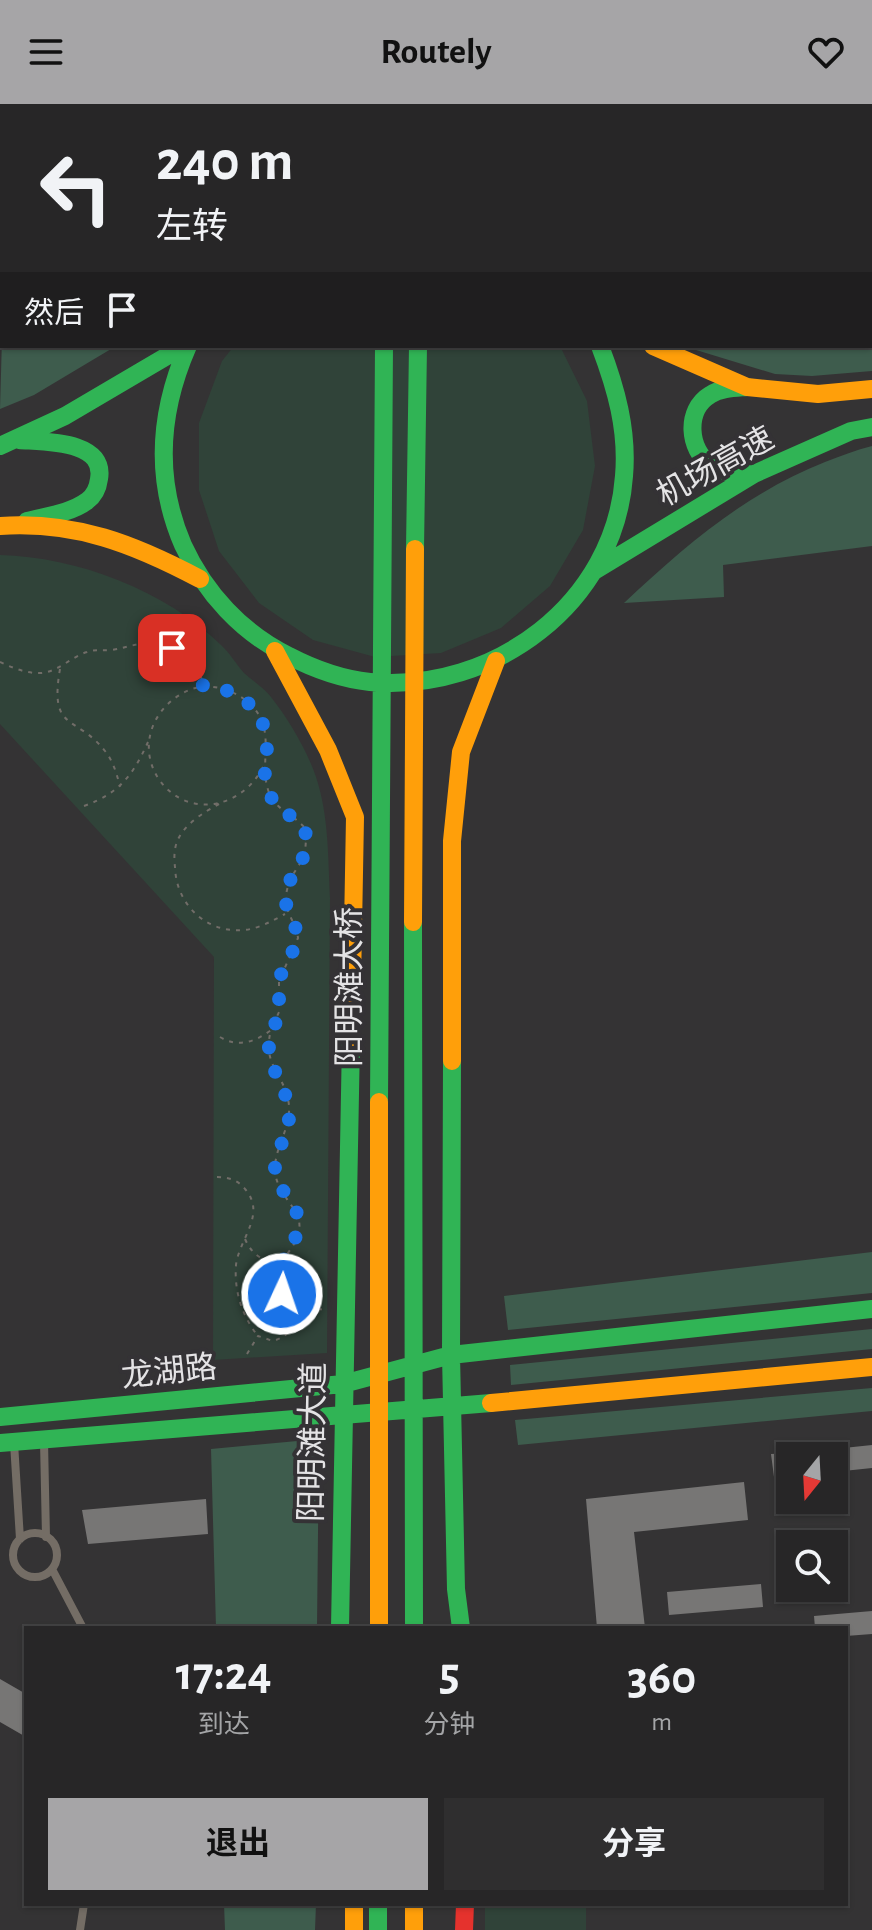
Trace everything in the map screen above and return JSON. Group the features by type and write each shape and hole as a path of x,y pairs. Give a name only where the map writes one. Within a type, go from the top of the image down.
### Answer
{"main road":[{"path":"0,446 19,440 65,416 183,348"},
{"path":"185,348 168,400 162,462 173,523 184,552 200,579 233,619 275,651 321,672 384,684 422,683 460,675 496,661 525,644 551,623 594,572 620,508 625,475 626,440 622,406 601,348"},
{"name":"阳明滩大桥","path":"379,1626 379,878 384,348"},
{"name":"阳明滩大桥","path":"414,1626 413,721 418,348"},
{"name":"机场高速","path":"658,348 747,387 818,394 872,389"},
{"path":"747,387 710,395 700,404 693,419 692,435 706,460 718,468 729,473 754,474"},
{"name":"机场高速","path":"594,572 754,474 851,431 872,427"},
{"path":"9,525 88,501 99,485 101,467 93,454 82,448 19,440"},
{"path":"9,525 79,532 131,544 200,579"},
{"name":"阳明滩大道","path":"275,651 328,750 355,817 340,1626"},
{"path":"453,1626 456,1589 451,1355 452,841 461,752 496,661"},
{"path":"355,817 360,786 372,778 404,775 428,779 437,792 452,841"},
{"name":"龙湖路","path":"0,1417 343,1384 451,1355 872,1309"},
{"name":"龙湖路","path":"7,1442 453,1407 872,1367"},
{"path":"341,1504 352,1626"},
{"path":"456,1589 461,1626"},
{"path":"336,1906 336,1930"},
{"path":"354,1906 354,1930"},
{"path":"378,1906 378,1930"},
{"path":"414,1906 414,1930"},
{"path":"464,1930 465,1906"}],"lane":[{"path":"7,1442 20,1539 13,1557 22,1573 34,1578 52,1569 56,1563 56,1550 46,1537 44,1439"},
{"path":"20,1539 31,1534 46,1537"},
{"path":"52,1569 82,1626"},
{"path":"80,1930 84,1906"}],"path":[{"path":"0,662 31,673 44,672 93,650 107,651 139,642 159,643 180,653 201,674 203,686"},
{"path":"61,666 57,699 61,711 67,721 107,752 120,787"},
{"path":"84,806 120,787 141,761 155,721 165,705 181,693 203,686 231,691 257,711 267,744 263,767 269,792 276,804 305,828 306,854 288,887 286,913 298,938 279,981 279,1012 268,1040 275,1073 288,1097 288,1128 276,1160 276,1176 281,1189 295,1207 298,1221 296,1238 283,1259 278,1282 282,1294 295,1312 293,1327 282,1338 273,1341 258,1336 244,1313 237,1293 236,1264 254,1216 251,1199 239,1183 217,1177"},
{"path":"150,739 149,752 155,771 168,789 188,800 219,804"},
{"path":"263,767 236,798 219,804 190,825 175,846 176,881 185,904 201,919 214,925 242,931 259,927 286,913"},
{"path":"220,1037 242,1043 255,1040 271,1030"},
{"path":"244,1238 251,1252 260,1258 272,1261 283,1259"},
{"path":"295,1312 344,1307"},
{"path":"247,1354 258,1336"}],"green space":[{"path":"2,348 113,348 34,395 0,409"},
{"path":"232,348 561,348 587,401 595,466 583,530 550,586 501,628 441,653 375,657 313,640 259,603 219,551 199,490 199,423 222,361"},
{"path":"690,348 872,348 872,371 812,376 775,374"},
{"path":"872,446 872,546 723,565 724,597 624,603 694,541 743,505 796,475"},
{"path":"0,555 59,562 89,570 118,580 174,608 221,645 244,673 268,694 291,725 312,767 326,822 330,898 327,1353 213,1360 214,957 0,724"},
{"path":"872,1252 872,1293 508,1330 504,1296"},
{"path":"872,1329 872,1349 511,1385 510,1365"},
{"path":"872,1388 872,1411 518,1445 515,1420"},
{"path":"319,1439 317,1626 216,1626 211,1449"},
{"path":"224,1906 316,1906 315,1930 225,1930"},
{"path":"485,1906 586,1906 586,1930 485,1930"}],"building":[{"path":"872,1445 872,1468 848,1471 848,1448"},
{"path":"771,1454 776,1454 776,1477 774,1477"},
{"path":"744,1482 748,1520 634,1532 645,1626 597,1626 586,1499"},
{"path":"206,1499 208,1534 88,1544 82,1510"},
{"path":"761,1584 763,1607 669,1615 667,1592"},
{"path":"872,1611 872,1634 848,1636 848,1626 815,1626 814,1616"},
{"path":"0,1679 24,1693 24,1736 0,1722"}],"traffic: fast":[{"path":"0,446 65,416 181,348"},
{"path":"187,348 166,420 164,470 174,520 192,563 227,610 272,647 318,669 370,682 416,682 461,672 502,655 540,631 572,600 598,563 616,522 625,459 620,410 601,348"},
{"path":"379,1102 384,348"},
{"path":"415,549 418,348"},
{"path":"747,387 710,395 696,410 692,430 698,450 711,465 732,473 754,474"},
{"path":"594,571 754,474 851,431 872,427"},
{"path":"19,440 71,446 93,457 99,466 98,485 87,501 66,511 27,521"},
{"path":"413,922 414,1626"},
{"path":"340,1626 351,1040"},
{"path":"452,1061 451,1355 456,1589 461,1626"},
{"path":"0,1417 343,1384 451,1355 872,1309"},
{"path":"0,1443 491,1403"},
{"path":"378,1906 378,1930"}],"traffic: slow":[{"path":"658,348 747,387 818,394 872,389"},
{"path":"0,526 28,525 79,531 152,555 200,579"},
{"path":"413,922 415,549"},
{"path":"275,651 328,750 355,817 351,1040"},
{"path":"452,1061 452,841 461,752 496,661"},
{"path":"379,1102 379,1626"},
{"path":"491,1403 872,1367"},
{"path":"354,1906 354,1930"},
{"path":"414,1906 414,1930"}],"traffic: jam":[{"path":"464,1930 465,1906"}],"route":[{"path":"172,648 201,674 203,686 231,691 257,711 267,744 263,767 269,792 279,809 305,828 306,854 290,881 285,907 298,938 279,981 278,1018 268,1040 272,1065 289,1104 288,1128 276,1160 276,1176 298,1214 296,1238 279,1269 278,1282 282,1294"}]}
